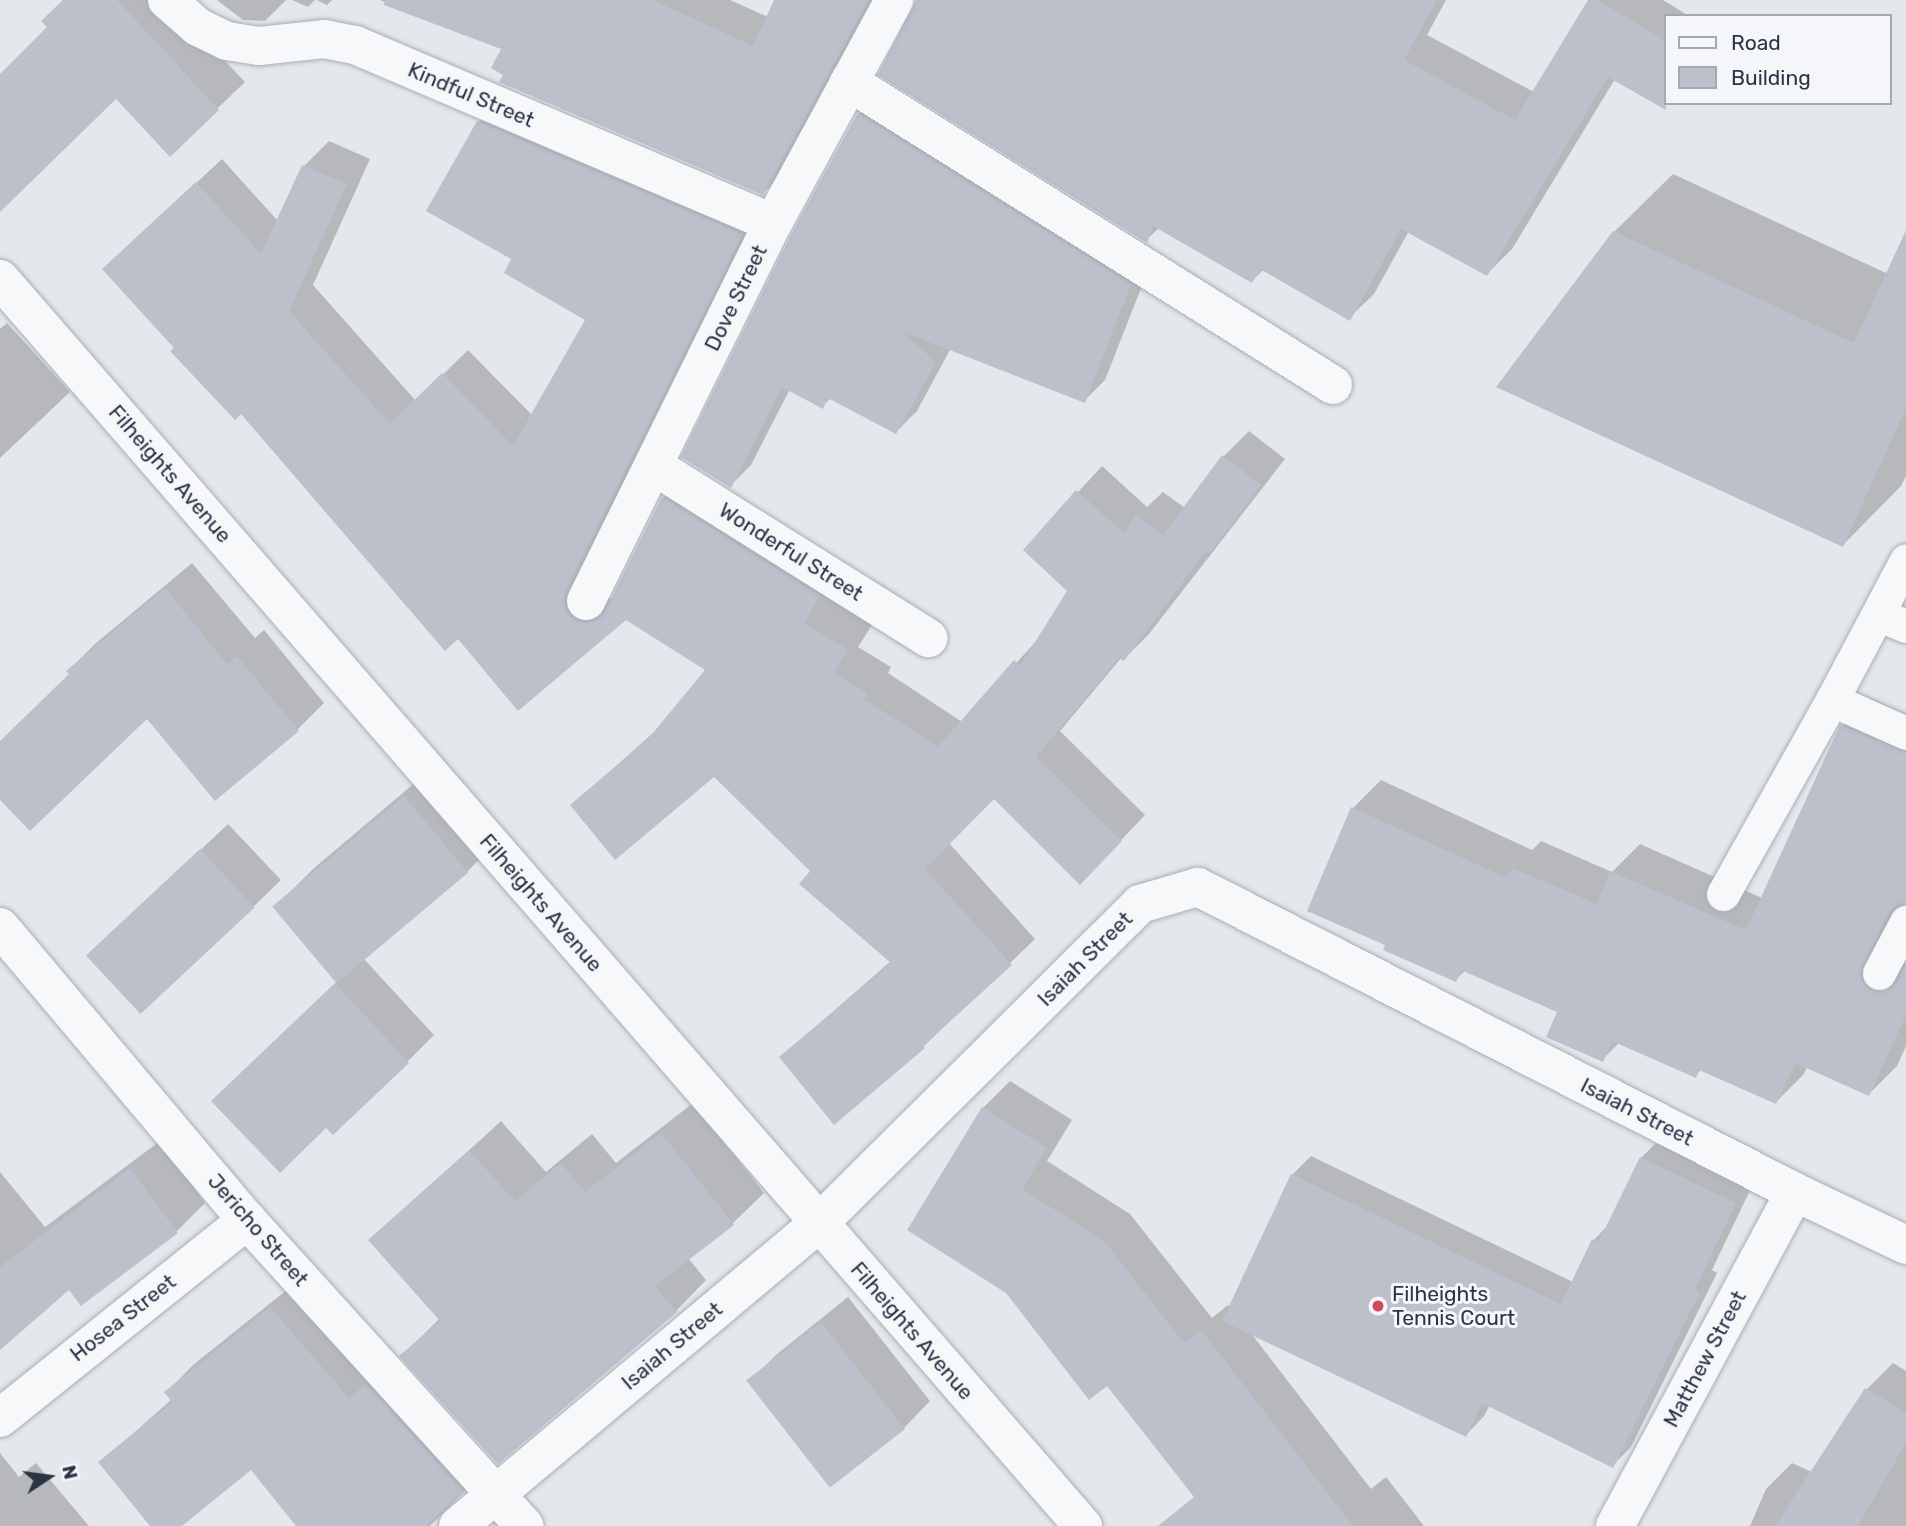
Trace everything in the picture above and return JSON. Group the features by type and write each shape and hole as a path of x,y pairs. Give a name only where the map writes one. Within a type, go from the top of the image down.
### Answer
{"street":[{"name":"Kindful Street","path":"167,0 198,27 227,41 259,46 324,39 355,46 773,223"},
{"name":"Dove Street","path":"586,601 773,223 894,0"},
{"path":"849,82 1333,385"},
{"name":"Filheights Avenue","path":"0,279 1083,1526"},
{"name":"Wonderful Street","path":"654,466 928,638"},
{"name":"Isaiah Street","path":"458,1526 818,1224 1140,904 1198,887 1796,1192 1906,1245"},
{"name":"Jericho Street","path":"0,928 247,1220 524,1526"},
{"name":"Matthew Street","path":"1615,1526 1796,1192"},
{"name":"Hosea Street","path":"0,1418 247,1220"}],"lane":[{"path":"1723,894 1832,700 1892,620 1906,560"},
{"path":"1832,700 1906,733"},
{"path":"1879,973 1906,922"}],"building":[{"path":"63,0 117,0 219,110 170,157 116,99 0,212 0,74 47,27 41,21"},
{"path":"385,0 653,0 753,46 774,0 869,0 763,195 499,82 503,75 491,68 501,49 384,5"},
{"path":"916,0 1437,0 1404,60 1515,120 1588,0 1597,0 1664,40 1666,110 1608,77 1487,276 1401,229 1350,321 1260,269 1252,283 1153,226 1147,243 878,75"},
{"path":"858,113 1131,284 1085,403 901,331 936,362 896,434 828,398 823,409 782,387 731,488 681,457 792,233"},
{"path":"477,121 743,234 566,591 564,602 567,613 577,621 588,623 598,620 605,611 662,497 820,596 804,623 848,650 834,673 868,693 864,699 938,747 1014,660 1020,666 1067,591 1023,550 1076,490 1124,533 1136,515 1163,535 1222,455 1261,485 1210,553 1206,551 1124,661 1119,658 1036,757 1122,841 1080,885 994,799 925,869 1012,965 923,1046 925,1048 834,1125 779,1057 891,963 799,884 810,871 714,777 615,860 570,805 648,739 705,670 626,620 518,711 458,639 445,651 241,414 235,420 170,351 174,348 102,269 196,182 261,254 302,165 347,184 289,311 390,424 442,373 513,446 585,320 504,273 511,259 426,211"},
{"path":"1906,230 1906,408 1843,547 1496,387 1613,231 1854,343"},
{"path":"165,588 227,664 237,656 299,731 215,801 147,719 30,831 0,800 0,741 69,674 66,671"},
{"path":"1840,725 1906,752 1906,903 1896,905 1889,913 1860,973 1863,984 1880,992 1896,983 1906,963 1906,1015 1869,1096 1795,1063 1776,1104 1699,1070 1696,1078 1612,1041 1603,1062 1546,1037 1557,1012 1461,970 1456,982 1383,950 1385,945 1307,911 1351,807 1507,878 1512,868 1597,904 1610,871 1746,930"},
{"path":"404,796 468,873 337,983 272,907"},
{"path":"200,849 255,908 140,1014 86,955"},
{"path":"335,983 409,1063 333,1135 326,1128 280,1173 211,1101"},
{"path":"982,1107 1047,1148 1022,1189 1104,1241 1184,1343 1201,1330 1353,1526 1158,1526 1194,1497 1107,1386 1089,1400 1006,1293 907,1230"},
{"path":"661,1133 734,1225 655,1286 677,1312 498,1464 399,1356 440,1321 368,1240 469,1150 515,1201 561,1163 585,1192"},
{"path":"1640,1157 1736,1203 1695,1289 1700,1292 1613,1468 1482,1403 1466,1437 1222,1321 1291,1174 1561,1304 1592,1239 1598,1243"},
{"path":"130,1168 178,1233 81,1306 69,1290 0,1350 0,1267"},
{"path":"270,1307 349,1398 366,1384 464,1492 426,1526 296,1526 251,1470 182,1526 150,1526 98,1462 172,1402 164,1392"},
{"path":"821,1322 905,1429 830,1488 746,1380"},
{"path":"1865,1388 1906,1413 1906,1443 1858,1526 1775,1526"}],"place":[{"name":"Filheights Tennis Court","path":"1378,1306"}]}
